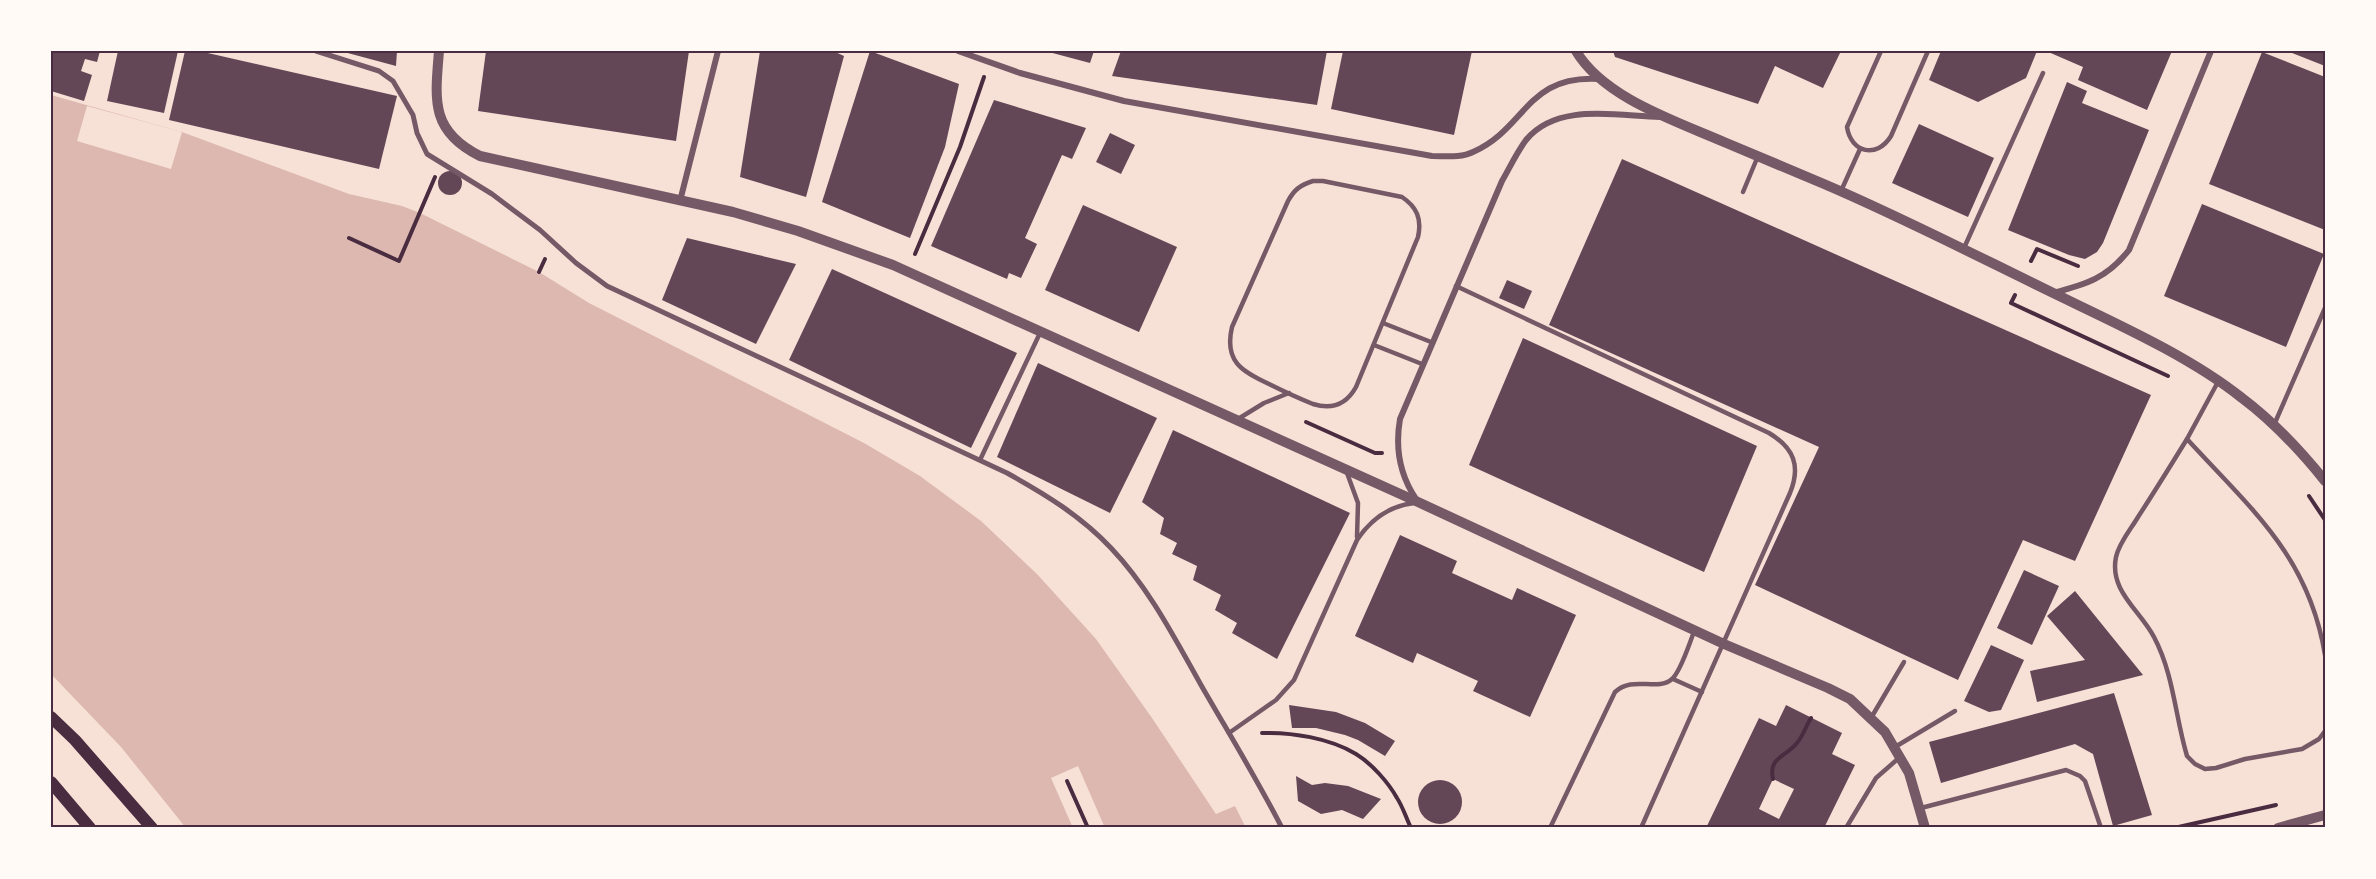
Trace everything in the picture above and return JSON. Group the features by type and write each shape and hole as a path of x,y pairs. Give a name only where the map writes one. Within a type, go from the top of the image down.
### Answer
{"main road":[{"path":"51,717 75,740 152,828"},
{"path":"51,782 90,828"}],"street":[{"path":"316,51 379,71 393,81 413,114 417,134 427,153 492,194 540,230 583,269 607,286 980,460 1045,494 1079,519 1111,548 1138,580 1162,616 1282,828"},
{"path":"439,51 435,89 436,106 442,123 451,137 464,148 497,161 733,212 798,231 907,271 1418,502 1724,644 1850,699 1871,718 1898,752 1909,773 1925,828"},
{"path":"680,201 718,51"},
{"path":"958,51 989,63 1124,101 1432,156 1452,157 1472,153 1490,143 1532,100 1552,86 1584,78 1600,79"},
{"path":"1576,51 1600,79 1623,95 1666,117 1840,191 1965,248 2172,353 2218,380 2274,425 2304,454 2325,481"},
{"path":"2053,293 2091,282 2106,274 2129,250 2211,51"},
{"path":"1418,502 1408,488 1397,453 1400,418 1502,181 1527,139 1540,127 1556,119 1573,115 1666,117"},
{"path":"2278,828 2325,815"}],"lane":[{"path":"1881,51 1847,127 1853,144 1869,151 1879,149 1886,144 1928,51"},
{"path":"1965,248 2043,73"},
{"path":"1840,191 1860,149"},
{"path":"1743,192 1758,156"},
{"path":"1313,180 1323,181 1402,197 1416,210 1420,219 1418,237 1374,345 1351,396 1343,403 1323,407 1248,374 1238,366 1231,354 1229,340 1232,327 1288,201 1293,191 1302,184 1313,180"},
{"path":"1456,286 1769,434 1781,441 1790,452 1795,465 1796,479 1641,828"},
{"path":"2274,425 2325,308"},
{"path":"1383,323 1431,342"},
{"path":"980,460 1041,331"},
{"path":"1374,345 1422,364"},
{"path":"2218,380 2187,439 2116,556 2116,574 2121,592 2144,619 2163,654 2187,756 2195,764 2205,769 2216,768 2273,753 2302,749 2319,739 2325,731"},
{"path":"1236,420 1289,393"},
{"path":"2187,439 2277,539 2292,561 2315,609 2325,655"},
{"path":"1345,470 1358,503 1357,540"},
{"path":"1229,733 1276,700 1294,680 1364,529 1382,513 1394,507 1418,502"},
{"path":"1550,828 1616,692 1628,684 1662,684 1672,679 1695,629"},
{"path":"1871,718 1904,662"},
{"path":"1672,679 1702,692"},
{"path":"1846,828 1876,778 1898,752 1955,711"},
{"path":"1920,808 2066,770 2080,776 2085,781 2101,828"}],"path":[{"path":"907,271 960,147 989,63"},
{"path":"350,238 399,261 442,162"},
{"path":"1301,420 1375,453 1397,453"},
{"path":"1773,779 1772,767 1775,760 1798,742 1811,717"},
{"path":"1229,733 1300,736 1328,742 1356,754 1379,774 1398,799 1410,828"},
{"path":"1067,781 1088,828"},
{"path":"2174,828 2278,804"}],"shaded area":[{"path":"51,95 182,132 349,194 402,206 420,213 539,272 589,303 864,443 920,476 981,521 1037,574 1096,639 1216,814 1235,806 1246,828 186,828 121,747 51,674"}],"pier":[{"path":"87,106 182,132 171,169 77,141"},
{"path":"1078,766 1105,828 1073,828 1051,778"}],"building":[{"path":"51,51 100,51 97,62 85,59 81,71 92,75 84,101 51,91"},
{"path":"118,51 178,51 164,113 107,101"},
{"path":"185,51 199,51 397,96 379,169 169,120"},
{"path":"397,51 396,66 344,52"},
{"path":"486,51 689,51 676,141 478,111"},
{"path":"760,51 833,51 844,56 806,197 740,177"},
{"path":"870,51 959,84 945,147 910,238 822,202"},
{"path":"1045,51 1094,51 1090,63"},
{"path":"1121,51 1327,51 1317,105 1112,76"},
{"path":"1343,51 1472,51 1454,135 1331,109"},
{"path":"1613,51 1841,51 1823,88 1775,66 1758,104 1615,57"},
{"path":"1941,51 2037,51 2026,78 1978,102 1929,80"},
{"path":"2046,51 2172,51 2147,110 2078,80 2083,67"},
{"path":"2287,51 2325,51 2325,66"},
{"path":"2262,52 2325,77 2325,230 2209,184"},
{"path":"2067,82 2087,91 2082,103 2149,130 2103,243 2097,252 2085,259 2069,255 2008,230"},
{"path":"994,100 1086,128 1072,159 1062,155 1025,238 1037,244 1021,278 1009,273 1007,279 931,246"},
{"path":"1919,124 1994,158 1968,217 1892,183"},
{"path":"1110,133 1135,145 1121,174 1096,162"},
{"path":"1622,159 2151,395 2075,561 2023,540 1958,680 1755,585 1819,447 1549,325"},
{"path":"450,171 459,174 462,183 459,192 450,195 441,192 438,183 441,174"},
{"path":"2202,204 2324,254 2286,347 2164,296"},
{"path":"1083,205 1177,247 1139,332 1045,290"},
{"path":"687,238 796,264 756,344 662,300"},
{"path":"832,269 1017,353 971,448 789,360"},
{"path":"1507,280 1532,291 1524,309 1499,298"},
{"path":"1523,338 1757,446 1704,572 1469,465"},
{"path":"1038,363 1157,418 1110,513 997,457"},
{"path":"1173,430 1350,513 1277,659 1232,633 1237,623 1215,610 1221,595 1193,580 1197,566 1172,554 1177,543 1160,534 1164,518 1142,502"},
{"path":"1400,535 1457,561 1452,573 1512,600 1517,588 1576,615 1530,717 1473,691 1478,681 1417,653 1413,663 1355,636"},
{"path":"2024,570 2059,586 2032,645 1997,628"},
{"path":"2075,591 2143,675 2037,702 2030,671 2085,660 2047,616"},
{"path":"1991,645 2024,660 2001,710 1989,712 1964,701"},
{"path":"2114,693 2152,815 2113,826 2093,754 2075,744 1941,783 1929,742"},
{"path":"1289,705 1336,712 1365,723 1395,741 1385,756 1345,735 1316,728 1292,728"},
{"path":"1786,705 1842,733 1832,754 1855,765 1824,828 1706,828 1759,718 1776,726","holes":["1773,779 1794,789 1779,819 1759,809"]},
{"path":"1296,776 1312,785 1325,783 1348,786 1381,799 1363,819 1342,810 1321,814 1298,801"},
{"path":"1440,780 1455,787 1462,802 1455,817 1440,824 1425,817 1418,802 1425,787"}]}
